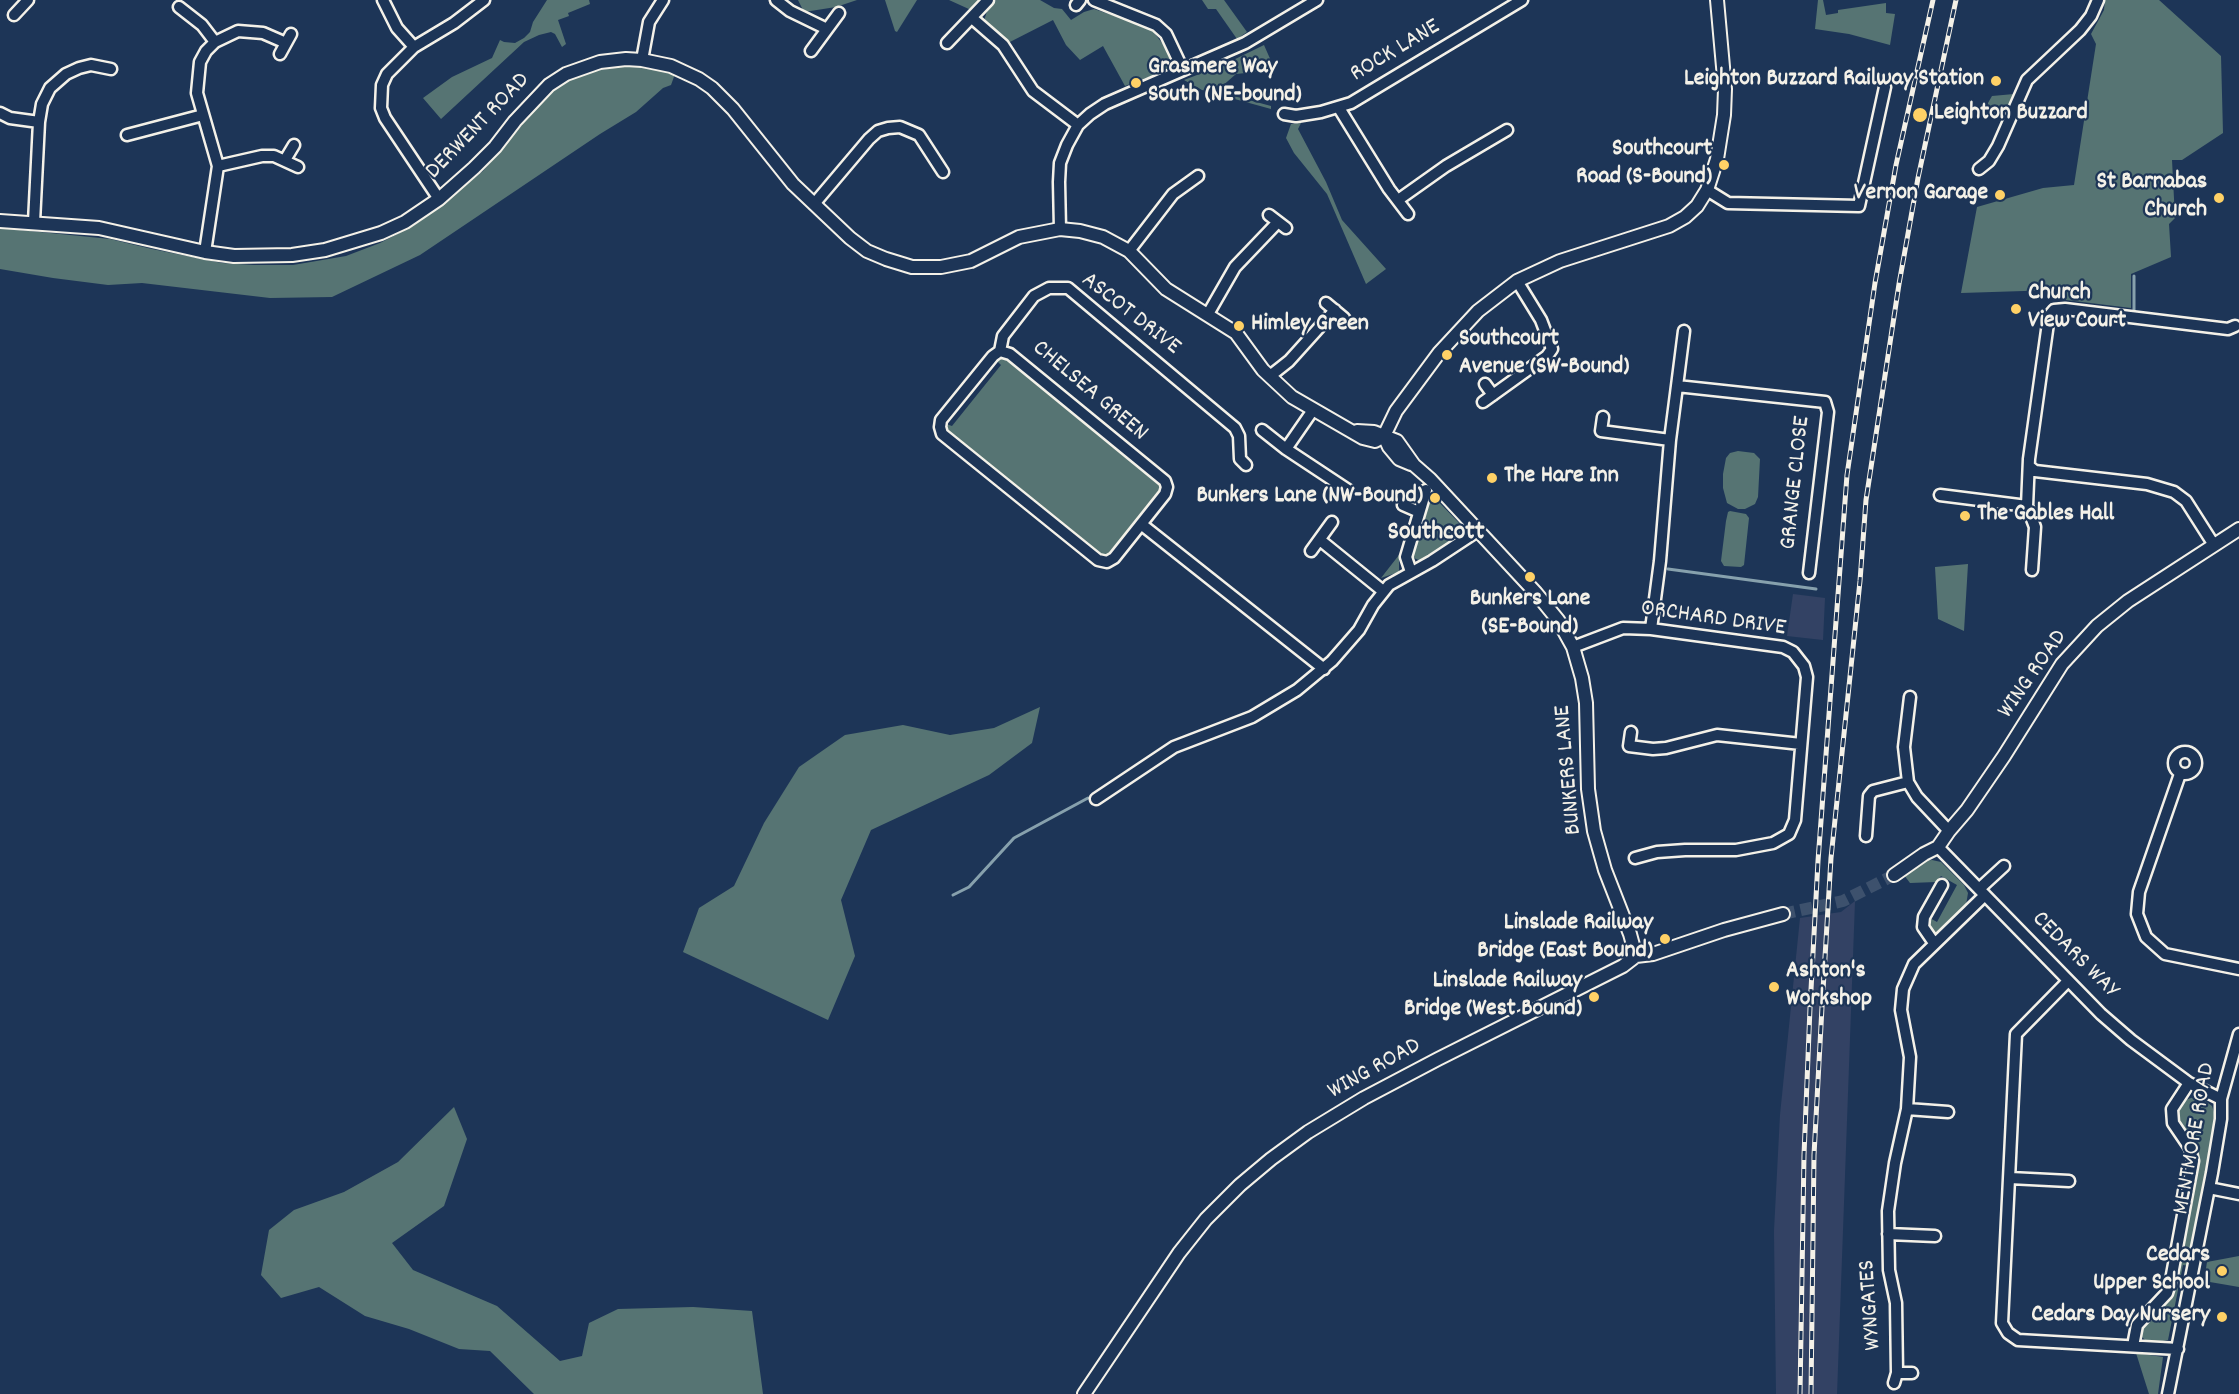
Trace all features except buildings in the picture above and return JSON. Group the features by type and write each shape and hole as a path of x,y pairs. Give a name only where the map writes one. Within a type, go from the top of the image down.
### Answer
{"street":[{"path":"14,15 28,0"},
{"path":"383,0 397,28 414,47"},
{"path":"439,199 393,131 381,108 382,85 387,74 414,47 454,23 484,0"},
{"path":"642,60 649,22 663,0"},
{"path":"776,0 790,11 827,29"},
{"path":"947,43 988,0"},
{"path":"1094,0 1156,26 1166,34 1183,70"},
{"path":"1060,229 1060,163 1066,145 1078,125 1105,104 1251,41 1298,5 1317,0"},
{"name":"ROCK LANE","path":"1284,114 1296,116 1339,108 1372,92 1522,0"},
{"path":"943,172 919,135 900,127 888,128 878,131 869,139 814,204 867,251 886,260 912,267 941,267 971,261 1020,237 1060,229 1103,237 1129,251 1166,289 1236,333 1270,376 1292,397 1351,431 1374,432 1384,436 1396,411 1438,353 1478,311 1517,281 1560,261 1669,226 1686,217 1697,206 1707,190 1717,159 1724,115 1725,89 1717,0"},
{"path":"1979,169 1989,161 1998,146 2027,80 2080,30 2091,16 2098,0"},
{"path":"179,6 202,25 214,42"},
{"path":"811,51 839,13"},
{"path":"972,18 1003,45 1033,91 1078,125"},
{"path":"205,252 218,166 197,93 200,62 214,42 238,31 288,38 280,54"},
{"name":"DERWENT ROAD","path":"0,221 99,228 205,252 234,256 292,255 325,250 381,234 405,222 439,199 495,147 515,121 549,85 566,74 593,64 626,59 671,66 712,88 733,110 776,164 814,204"},
{"path":"33,222 39,122 42,104 50,88 66,74 91,65 111,69"},
{"path":"1707,190 1728,203 1859,207 1885,87"},
{"path":"1339,108 1408,214"},
{"path":"0,113 10,118 39,122"},
{"path":"127,135 203,115"},
{"path":"1398,200 1446,166 1493,144 1507,130"},
{"path":"285,160 294,145"},
{"path":"218,166 261,156 274,156 298,167"},
{"path":"1129,251 1164,203 1192,176"},
{"path":"1208,314 1235,267 1277,222"},
{"path":"1483,402 1547,356 1552,349 1541,321 1517,281"},
{"name":"ASCOT DRIVE","path":"1000,351 1003,336 1034,296 1049,288 1068,288 1235,428 1239,436 1240,459 1246,465"},
{"path":"1270,376 1289,361 1330,307 1344,318"},
{"path":"2032,570 2035,527 2027,506 2030,459 2049,316 2055,310 2065,309 2228,329 2238,324"},
{"path":"1651,629 1661,550 1670,440 1684,331"},
{"name":"CHELSEA GREEN","path":"1000,351 1010,354 1172,486 1107,568 935,427 993,356 1000,351"},
{"path":"1485,384 1493,394"},
{"name":"GRANGE CLOSE","path":"1677,386 1825,402 1828,412 1809,573"},
{"path":"1286,449 1313,410"},
{"path":"1210,423 1218,413"},
{"path":"1603,417 1601,431 1670,440"},
{"path":"1262,430 1286,449 1348,490"},
{"name":"BUNKERS LANE","path":"1384,436 1389,447 1399,459 1414,465 1430,479 1536,593 1558,620 1573,647 1586,703 1588,789 1594,831 1605,870 1630,934 1636,956"},
{"path":"2030,467 2035,471 2147,484 2174,492 2186,501 2214,545"},
{"path":"1411,572 1406,556 1426,490"},
{"path":"1940,495 2027,506"},
{"path":"1403,505 1419,512"},
{"path":"1311,551 1332,522"},
{"path":"1141,524 1324,669"},
{"name":"WING ROAD","path":"1894,874 1938,847 1967,810 2062,664 2097,626 2128,601 2239,529"},
{"path":"1096,799 1174,747 1252,717 1297,690 1324,669 1359,630 1383,591 1479,530"},
{"path":"1320,540 1383,591"},
{"name":"ORCHARD DRIVE","path":"1573,647 1623,628 1651,629 1783,647 1793,652 1803,666 1807,677 1795,820 1789,834 1773,843 1736,850 1657,852 1635,858"},
{"path":"1910,697 1905,747 1908,782 1917,797 1949,831"},
{"path":"1631,732 1629,746 1653,749 1717,735 1801,744"},
{"path":"2180,774 2139,892 2137,914 2146,937 2165,954 2239,969"},
{"path":"1866,836 1869,796 1873,791 1908,782"},
{"name":"CEDARS WAY","path":"1938,847 2068,981 2131,1040 2189,1083 2221,1099"},
{"name":"WYNGATES","path":"1912,1373 1896,1378 1896,1303 1889,1269 1888,1234 1888,1211 1895,1163 1907,1109 1910,1057 1901,1010 1903,989 1914,964 2004,866"},
{"path":"1934,943 1923,927 1924,917 1942,885"},
{"name":"WING ROAD","path":"1084,1394 1179,1252 1213,1212 1271,1158 1308,1132 1364,1098 1623,966 1636,956 1653,954 1724,930 1784,914"},
{"path":"2068,981 2016,1034 2002,1323 2008,1333 2018,1340 2178,1349"},
{"name":"MENTMORE ROAD","path":"2168,1394 2209,1188 2221,1119 2221,1099 2239,1034"},
{"path":"2133,1346 2137,1325 2158,1305 2167,1293 2171,1280 2193,1161 2190,1148 2173,1123 2172,1109 2189,1083"},
{"path":"1907,1109 1948,1112"},
{"path":"2010,1178 2069,1181"},
{"path":"2209,1188 2239,1194"},
{"name":"WYNGATES","path":"1888,1234 1935,1236"}],"shaded area":[{"path":"1793,594 1825,598 1823,640 1787,636"},
{"path":"1855,901 1837,1394 1776,1394 1774,1231 1780,1115 1800,918 1841,912"}],"green space":[{"path":"547,0 589,0 590,4 558,20 566,44 562,47 555,34 551,32 524,42 441,119 423,98 452,77 492,58 500,40 515,43 524,38 530,32 533,22"},
{"path":"798,0 857,0 836,7 804,12"},
{"path":"885,0 917,0 897,32 895,31"},
{"path":"949,0 981,0 971,10"},
{"path":"996,0 1040,0 1054,8 1062,9 1071,20 1094,9 1152,30 1169,53 1170,62 1167,70 1125,86 1103,46 1080,60 1066,45 1053,20 1004,45 984,21 987,11"},
{"path":"1202,0 1224,0 1247,32 1237,39 1216,9 1208,9"},
{"path":"1818,0 1823,0 1826,15 1838,13 1838,10 1886,3 1886,13 1895,14 1890,45 1849,34 1815,29"},
{"path":"2105,0 2159,0 2221,56 2223,133 2182,160 2172,160 2175,218 2169,224 2171,257 2131,274 2131,308 2066,300 2055,290 1961,293 1977,207 2043,188 2074,185 2096,44 2091,34 2104,10"},
{"path":"1264,45 1275,70 1236,74 1220,88 1219,92 1271,106 1271,109 1202,90 1184,80 1223,65"},
{"path":"625,66 651,68 675,74 671,85 663,88 636,112 420,255 332,297 270,298 142,283 108,285 0,269 0,228 110,239 222,263 293,265 346,256 380,243 413,226 441,205 483,171 522,125 534,107 552,91 588,72"},
{"path":"2014,94 2005,112 1995,113 1988,107 1992,96"},
{"path":"1301,123 1298,129 1326,182 1342,220 1386,269 1366,284 1327,194 1294,153 1286,138 1291,124"},
{"path":"1006,359 1161,485 1161,490 1110,555 1102,556 947,432 946,424 952,426 1001,365 996,360"},
{"path":"1738,451 1754,453 1760,459 1758,497 1755,504 1745,509 1738,509 1727,503 1723,488 1726,458 1730,453"},
{"path":"1430,493 1460,524 1462,529 1460,537 1421,561 1414,558 1413,552"},
{"path":"1730,511 1746,514 1749,518 1744,565 1741,567 1724,566 1721,561 1726,521"},
{"path":"1399,555 1399,572 1381,578"},
{"path":"1968,564 1964,631 1938,619 1935,567"},
{"path":"1040,707 1032,743 989,775 871,830 841,900 855,956 828,1020 683,952 699,908 734,886 764,823 799,767 845,735 903,725 950,735 994,728"},
{"path":"1924,861 1941,862 1964,885 1968,893 1966,905 1945,930 1939,933 1933,933 1926,925 1928,917 1937,922 1957,885 1941,876 1936,882 1910,883 1904,875"},
{"path":"2194,1097 2201,1098 2212,1106 2216,1118 2189,1266 2183,1265 2168,1340 2153,1343 2142,1337 2142,1327 2172,1295 2197,1166 2175,1119 2178,1106"},
{"path":"454,1107 467,1139 444,1206 392,1243 413,1270 497,1306 560,1361 582,1356 589,1323 618,1309 693,1307 752,1311 763,1394 534,1394 490,1351 459,1349 409,1329 365,1316 319,1287 281,1298 261,1275 269,1230 294,1210 344,1192 398,1162"},
{"name":"Cedars Upper School","path":"2239,1256 2239,1287 2204,1281 2207,1262"},
{"path":"2136,1353 2163,1357 2158,1394 2149,1394"}],"waterway":[{"path":"2134,276 2134,312"},
{"path":"1668,569 1816,589"},
{"path":"953,895 969,887 1014,838 1088,798"}],"tunnel":[{"path":"1783,914 1843,901 1894,875"}],"railway":[{"path":"1800,1394 1804,1155 1810,1008 1818,861 1847,475 1875,283 1896,165 1933,0"},
{"path":"1811,1394 1814,1155 1831,858 1860,581 1866,500 1899,284 1918,178 1956,0"}],"place":[{"name":"Leighton Buzzard Railway Station","path":"1996,81"},
{"name":"Grasmere Way South (NE-bound)","path":"1136,83"},
{"name":"Leighton Buzzard","path":"1920,115"},
{"name":"Southcourt Road (S-Bound)","path":"1724,165"},
{"name":"Vernon Garage","path":"2000,195"},
{"name":"St Barnabas Church","path":"2219,198"},
{"name":"Church View Court","path":"2016,309"},
{"name":"Himley Green","path":"1239,326"},
{"name":"Southcourt Avenue (SW-Bound)","path":"1447,355"},
{"name":"The Hare Inn","path":"1492,478"},
{"name":"Bunkers Lane (NW-Bound)","path":"1435,498"},
{"name":"The Gables Hall","path":"1965,516"},
{"name":"Bunkers Lane (SE-Bound)","path":"1530,577"},
{"name":"Linslade Railway Bridge (East Bound)","path":"1665,939"},
{"name":"Ashton's Workshop","path":"1774,987"},
{"name":"Linslade Railway Bridge (West Bound)","path":"1594,997"},
{"name":"Cedars Upper School","path":"2222,1271"},
{"name":"Cedars Day Nursery","path":"2222,1317"}],"district":[{"name":"Southcott","path":"1436,534"}]}
